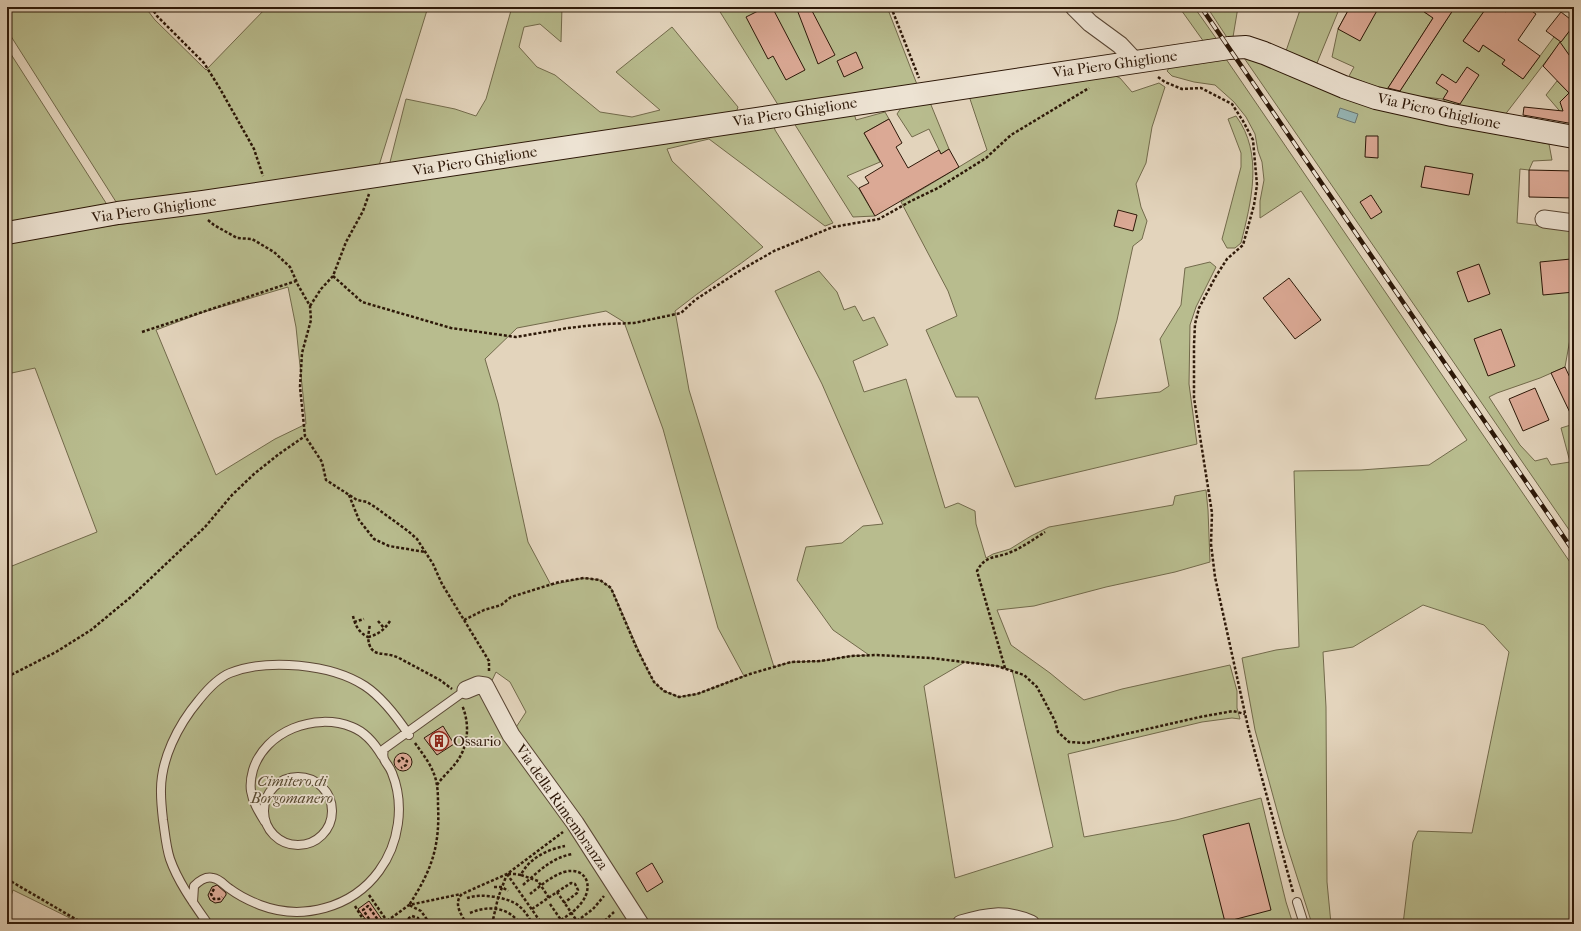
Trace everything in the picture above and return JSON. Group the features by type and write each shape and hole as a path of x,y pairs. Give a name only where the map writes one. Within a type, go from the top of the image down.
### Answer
{"street":[{"path":"1074,7 1090,23 1120,45 1136,61"},
{"name":"Via Piero Ghiglione","path":"7,233 113,214 1229,48 1246,47 1264,53 1344,87 1376,98 1452,115 1574,136"},
{"path":"1544,219 1574,223"},
{"path":"462,693 481,684 486,686 488,689"},
{"name":"Via della Rimembranza","path":"488,689 511,735 575,823 640,924"},
{"path":"961,924 984,917 1009,916 1031,924"}],"lane":[{"path":"208,924 193,902 170,859 165,838 161,792 163,773 175,735 195,704 218,680 230,673 254,667 279,665 305,666 329,671 349,678 365,686 382,700 408,733"},
{"path":"382,756 384,749 462,693"},
{"path":"193,902 194,886 207,878 213,878 221,881 232,891 260,905 287,911 314,911 331,907 359,892 373,880 383,865 389,855 397,830 399,814 397,790 392,771 385,763 371,740 352,727 329,722 297,726 270,742 260,754 251,778 251,791 254,804 271,832 280,840 291,844 303,845 313,841 322,835 328,827 332,811 329,796 323,787 304,777 292,777 281,781 272,788 266,798 263,810 265,822"},
{"path":"1297,902 1304,924"}],"path":[{"path":"151,7 157,16 204,63 254,150 262,170 267,192"},
{"path":"891,7 925,93"},
{"path":"1571,10 1574,7"},
{"path":"1136,61 1165,82 1182,89 1201,88 1232,104 1253,140 1257,185 1243,245 1227,258 1216,276 1199,308 1195,324 1194,398 1212,513 1211,544 1215,577 1245,714 1277,836 1297,902"},
{"path":"333,276 362,302 451,328 516,337 568,328 604,324 634,323 681,313 695,300 741,270 774,251 833,227 854,222 879,219 938,188 986,158 1011,135 1093,85"},
{"path":"310,306 321,289 333,276 346,242 363,212 375,181 379,175"},
{"path":"190,203 214,225 236,238 252,239 274,252 290,267 310,306 311,320 302,353 300,387 305,436 322,462 326,480 341,488 349,495 375,507 408,530 417,539 489,662 488,689"},
{"path":"142,332 296,281"},
{"path":"7,677 62,648 91,630 120,606 205,527 232,495 254,474 305,436"},
{"path":"349,495 359,520 374,539 389,546 426,552"},
{"path":"1004,668 977,571 981,563 993,556 1010,553 1045,532"},
{"path":"464,620 484,610 496,607 510,597 559,582 584,578 600,580 611,588 637,649 654,682 664,691 679,697 697,694 750,674 791,662 821,661 851,656 896,655 1004,668 1024,675 1037,687 1055,721 1058,732 1069,742 1086,743 1200,717 1233,712 1245,714"},
{"path":"353,616 354,622 360,632 368,637 374,636 390,621"},
{"path":"354,622 364,619"},
{"path":"378,621 384,628"},
{"path":"370,624 368,637 369,646 371,649 380,654 393,655 462,693 467,722 465,745 458,759 437,786"},
{"path":"372,923 363,910 368,906 382,924 409,905 423,882 434,854 438,837 437,786 434,774 408,733"},
{"path":"409,905 462,894 507,874 575,823"},
{"path":"521,875 524,869 541,855 550,850 565,846"},
{"path":"523,886 557,858 572,854"},
{"path":"530,894 564,872 572,871 583,875 586,879 588,888 587,895 579,907 555,924"},
{"path":"507,874 521,875 538,882 548,898"},
{"path":"493,923 498,898 507,874"},
{"path":"507,874 542,924"},
{"path":"7,879 84,924"},
{"path":"532,909 566,885 571,883 575,884 578,890 577,893 564,903"},
{"path":"494,887 502,887 508,890"},
{"path":"362,898 372,889"},
{"path":"557,892 578,923"},
{"path":"368,893 387,921"},
{"path":"211,894 212,897 217,900 220,899 222,894"},
{"path":"462,894 458,900 458,908 467,924"},
{"path":"467,898 483,896 498,898 515,903 520,906 530,918 532,924"},
{"path":"573,924 578,923 604,896"},
{"path":"349,907 355,904 366,924"},
{"path":"550,904 561,920"},
{"path":"409,905 421,911 429,923"},
{"path":"470,913 486,909 505,911 510,913 520,924"},
{"path":"601,924 614,912"},
{"path":"530,918 536,915"},
{"path":"408,924 409,918 412,916 418,918 420,924"},
{"path":"476,923 500,924"}],"green space":[{"path":"7,7 145,7 155,20 206,70 267,7 428,7 377,172 118,205 7,30"},
{"path":"512,7 562,7 561,42 540,24 524,27 519,47 537,67 555,75 600,112 632,117 660,110 616,72 672,27 738,107 735,116 388,170 406,99 455,109 476,116 486,99"},
{"path":"717,7 887,7 918,87 780,108"},
{"path":"1179,7 1194,7 1218,41 1204,42"},
{"path":"1207,7 1238,7 1233,37 1228,39"},
{"path":"1301,7 1340,7 1317,63 1286,51"},
{"path":"1350,7 1417,7 1433,18 1386,91 1349,76 1354,67 1332,57 1338,29"},
{"path":"1455,7 1487,7 1463,41 1479,52 1483,45 1500,57 1515,36 1519,41 1502,64 1523,79 1554,37 1561,42 1574,25 1574,62 1560,43 1504,116 1456,109 1442,99 1398,94"},
{"path":"7,48 106,203 102,209 7,226"},
{"path":"1242,55 1449,125 1549,144 1552,160 1533,161 1529,170 1520,169 1517,223 1574,230 1574,334 1570,339 1565,367 1489,397 1520,445 1535,461 1547,458 1551,465 1570,462 1561,428 1574,424 1574,537"},
{"path":"1226,59 1574,568 1574,924 1403,924 1413,842 1418,831 1472,833 1509,652 1484,625 1423,605 1353,647 1323,652 1326,707 1327,882 1331,924 1312,924 1284,836 1255,730 1242,658 1276,650 1299,647 1294,471 1361,470 1429,465 1467,440 1301,191 1260,218 1260,201 1264,180 1262,162 1258,151 1255,134 1246,117 1234,102 1215,85 1194,82 1172,76 1167,71 1172,64"},
{"path":"1109,73 1120,78 1132,92 1159,83 1165,87 1152,127 1146,163 1136,184 1141,207 1147,221 1142,239 1133,246 1117,320 1095,399 1160,392 1169,386 1160,339 1181,305 1185,268 1210,262 1216,267 1196,307 1190,325 1189,384 1197,444 1015,487 978,397 956,397 926,330 957,316 948,291 901,202 987,150 968,93"},
{"path":"1557,81 1566,90 1574,83 1564,116 1546,95"},
{"path":"929,100 949,149 941,154 929,129 912,137 897,114 903,105"},
{"path":"853,110 856,120 885,112 889,119 864,133 880,162 847,176 859,189 875,216 853,217 792,120"},
{"path":"1236,116 1245,131 1250,146 1253,162 1253,178 1241,243 1235,248 1227,248 1222,239 1241,167 1241,153 1228,119"},
{"name":"Cimitero di Borgomanero","path":"773,122 775,130 833,223 825,226 709,139 667,149 672,161 763,247 675,311 689,390 774,667 791,662 821,661 851,656 869,655 833,630 797,580 806,547 842,543 863,526 883,524 822,384 775,291 819,271 837,292 844,310 855,306 863,321 874,317 888,345 853,361 864,392 906,379 945,508 958,503 975,511 976,524 986,558 993,554 1010,549 1049,527 1173,505 1175,496 1206,490 1210,562 1175,572 1106,587 1034,606 997,610 1011,645 1084,700 1122,689 1230,665 1237,691 1237,708 1240,719 1232,718 1202,722 1068,754 1084,837 1176,820 1261,798 1286,902 1293,924 82,924 13,890 7,909 7,568 97,532 35,368 7,374 7,241 272,202","holes":["288,287 296,327 306,424 275,439 216,475 156,330 204,312","606,311 624,322 663,429 718,628 744,676 697,694 679,697 664,691 654,682 646,667 611,588 600,580 584,578 551,585 528,542 498,403 485,359 517,328","965,662 997,666 1012,670 1053,847 955,878 924,686","496,672 510,682 526,712 511,735 488,689"]}],"water":[{"path":"1340,108 1358,114 1355,123 1337,117"}],"building":[{"path":"766,7 772,7 805,70 786,80 773,56 768,59 746,17"},
{"path":"796,7 810,7 835,55 818,64"},
{"path":"1350,7 1379,7 1360,41 1338,29"},
{"path":"1417,7 1455,7 1400,91 1388,88 1433,18"},
{"path":"1487,7 1499,7 1506,12 1509,7 1526,7 1536,14 1518,40 1540,56 1523,79 1502,64 1505,60 1483,45 1479,52 1463,41"},
{"path":"1561,12 1574,22 1574,25 1561,42 1546,31"},
{"path":"1560,42 1574,62 1574,124 1523,115 1524,107 1563,111 1560,102 1569,93 1543,66"},
{"path":"856,52 863,68 844,77 837,61"},
{"path":"1467,67 1479,75 1460,104 1443,99 1448,91 1436,83 1442,74 1456,83"},
{"path":"889,119 902,143 896,147 908,168 939,150 941,154 949,149 959,167 875,216 859,188 869,183 865,177 883,166 864,133"},
{"path":"1366,136 1378,136 1378,158 1365,157"},
{"path":"1425,166 1473,174 1469,195 1421,187"},
{"path":"1529,170 1574,171 1574,198 1529,197"},
{"path":"1371,195 1382,212 1371,219 1360,202"},
{"path":"1118,210 1137,215 1133,231 1114,226"},
{"path":"1571,259 1574,292 1543,295 1540,262"},
{"path":"1479,264 1490,294 1468,302 1457,272"},
{"path":"1289,278 1321,320 1295,339 1263,298"},
{"path":"1501,329 1515,366 1488,376 1474,339"},
{"path":"1565,367 1574,386 1574,421 1551,373"},
{"path":"1535,388 1549,420 1523,431 1509,399"},
{"name":"Ossario","path":"443,726 454,744 437,755 424,738"},
{"path":"403,753 409,756 412,762 409,768 403,771 397,768 394,762 397,756"},
{"path":"1249,823 1271,910 1225,922 1203,835"},
{"path":"652,863 663,882 647,892 636,873"},
{"path":"217,885 226,893 226,895 221,902 215,903 210,900 208,895 212,887"},
{"path":"369,901 385,924 369,924 358,909"}],"railway":[{"path":"1201,7 1574,552"}],"place":[{"name":"Ossario","path":"439,741"}]}
